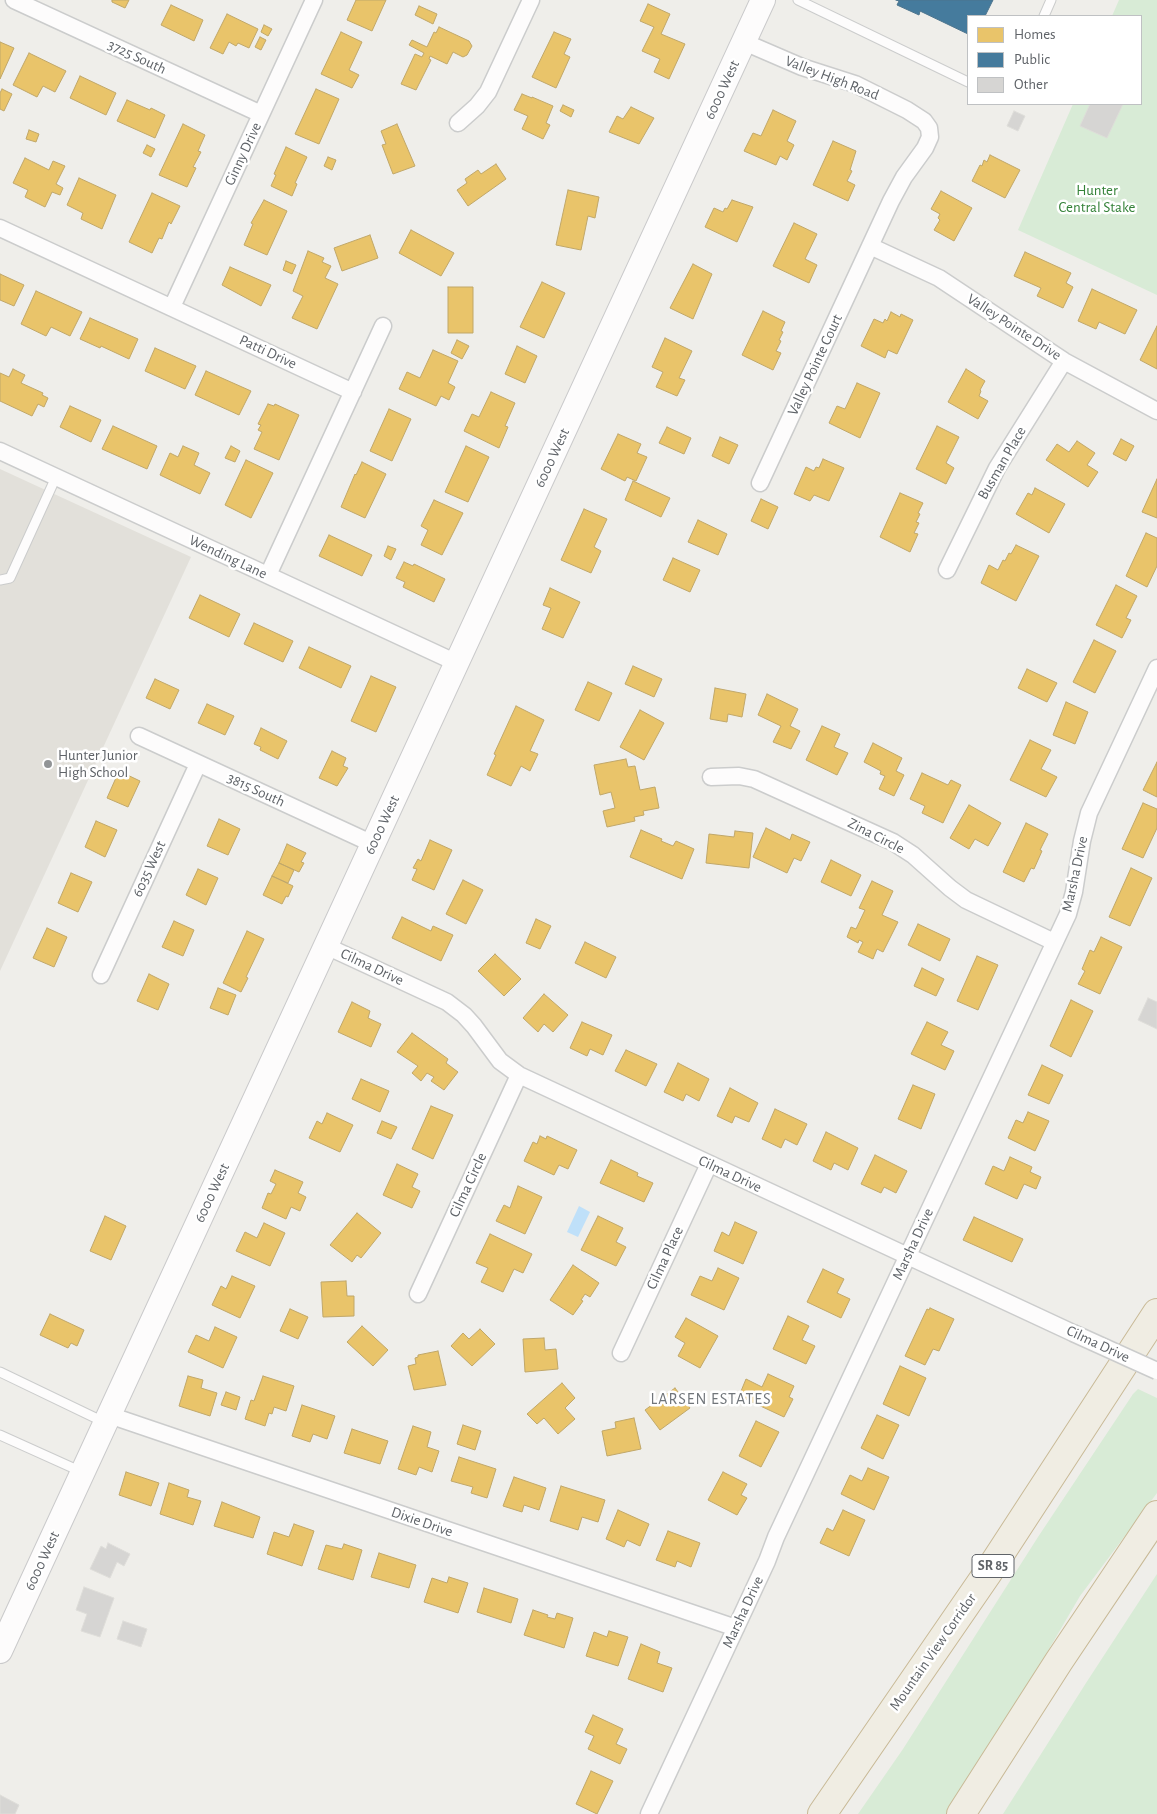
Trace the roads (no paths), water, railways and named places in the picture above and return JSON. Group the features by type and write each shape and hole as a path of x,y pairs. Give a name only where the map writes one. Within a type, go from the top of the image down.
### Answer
{"highway":[{"name":"Mountain View Corridor","path":"822,1814 987,1574 1157,1313"},
{"path":"961,1814 1054,1669 1157,1515"}],"street":[{"name":"3725 South","path":"14,0 261,114"},
{"name":"Ginny Drive","path":"172,307 314,0"},
{"path":"458,122 478,106 488,92 531,0"},
{"name":"6000 West","path":"0,1651 763,0"},
{"name":"Valley High Road","path":"744,42 802,67 855,84 918,116 929,128 930,137 928,142 897,190 870,246"},
{"name":"Patti Drive","path":"0,228 353,392"},
{"name":"Valley Pointe Drive","path":"870,246 938,278 1064,361 1157,411"},
{"name":"Valley Pointe Court","path":"760,483 870,246"},
{"path":"268,575 383,326"},
{"name":"Busman Place","path":"947,570 997,468 1064,361"},
{"name":"Wending Lane","path":"0,451 457,663"},
{"name":"Marsha Drive","path":"649,1814 1054,942 1073,898 1082,841 1090,814 1157,668"},
{"name":"3815 South","path":"139,736 373,844"},
{"name":"6035 West","path":"101,975 198,764"},
{"name":"Zina Circle","path":"711,777 739,776 754,779 893,842 913,855 966,900 1054,942"},
{"name":"Cilma Drive","path":"326,946 446,1002 474,1026 500,1060 519,1076 1157,1371"},
{"name":"Cilma Circle","path":"418,1294 519,1076"},
{"name":"Cilma Place","path":"621,1353 709,1164"},
{"name":"Dixie Drive","path":"108,1419 736,1628"}],"lane":[{"path":"798,0 967,82"},
{"path":"1044,15 1051,0"},
{"path":"0,580 10,578 56,477"},
{"path":"0,1372 108,1419"},
{"path":"0,1435 82,1472"}],"water":[{"path":"579,1206 590,1212 578,1237 567,1232"}],"place":[{"name":"Hunter Junior High School","path":"48,764"}],"district":[{"name":"LARSEN ESTATES","path":"711,1399"}],"park label":[{"name":"Hunter Central Stake","path":"1097,198"}]}
